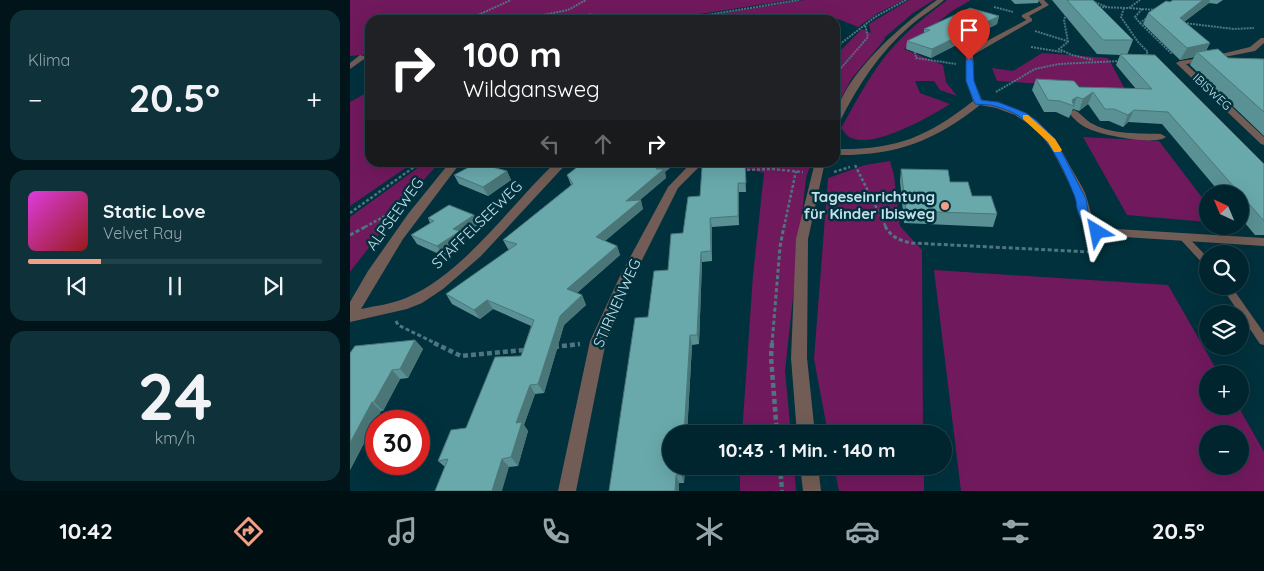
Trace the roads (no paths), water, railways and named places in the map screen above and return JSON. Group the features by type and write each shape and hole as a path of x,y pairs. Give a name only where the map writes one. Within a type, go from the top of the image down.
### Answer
{"street":[{"path":"840,112 860,76 888,42 921,14 942,0"},
{"path":"978,102 970,81 969,54 1021,26 1031,24 1024,16 1046,5 1041,0"},
{"name":"IBISWEG","path":"1264,40 1252,49 1209,59 1180,63 1264,142"},
{"path":"350,58 363,57 350,66"},
{"path":"840,152 864,154 899,148 938,132 978,102 996,104 1023,115 1052,140 1081,199 1082,211 1088,224 1097,232 1264,242"},
{"path":"1074,113 1079,121 1113,134 1161,137"},
{"name":"ALPSEEWEG","path":"350,315 371,275 428,195 452,167"},
{"name":"STAFFELSEEWEG","path":"350,315 416,300 453,275 498,232 558,167"},
{"name":"STIRNENWEG","path":"567,491 598,341 627,276 673,186 693,167"},
{"path":"805,425 799,358 802,239 819,167"},
{"path":"810,475 812,491"}],"lane":[{"path":"1183,237 1199,254"},
{"path":"1232,295 1264,341"}],"place":[{"name":"Tageseinrichtung für Kinder Ibisweg","path":"945,206"}]}
